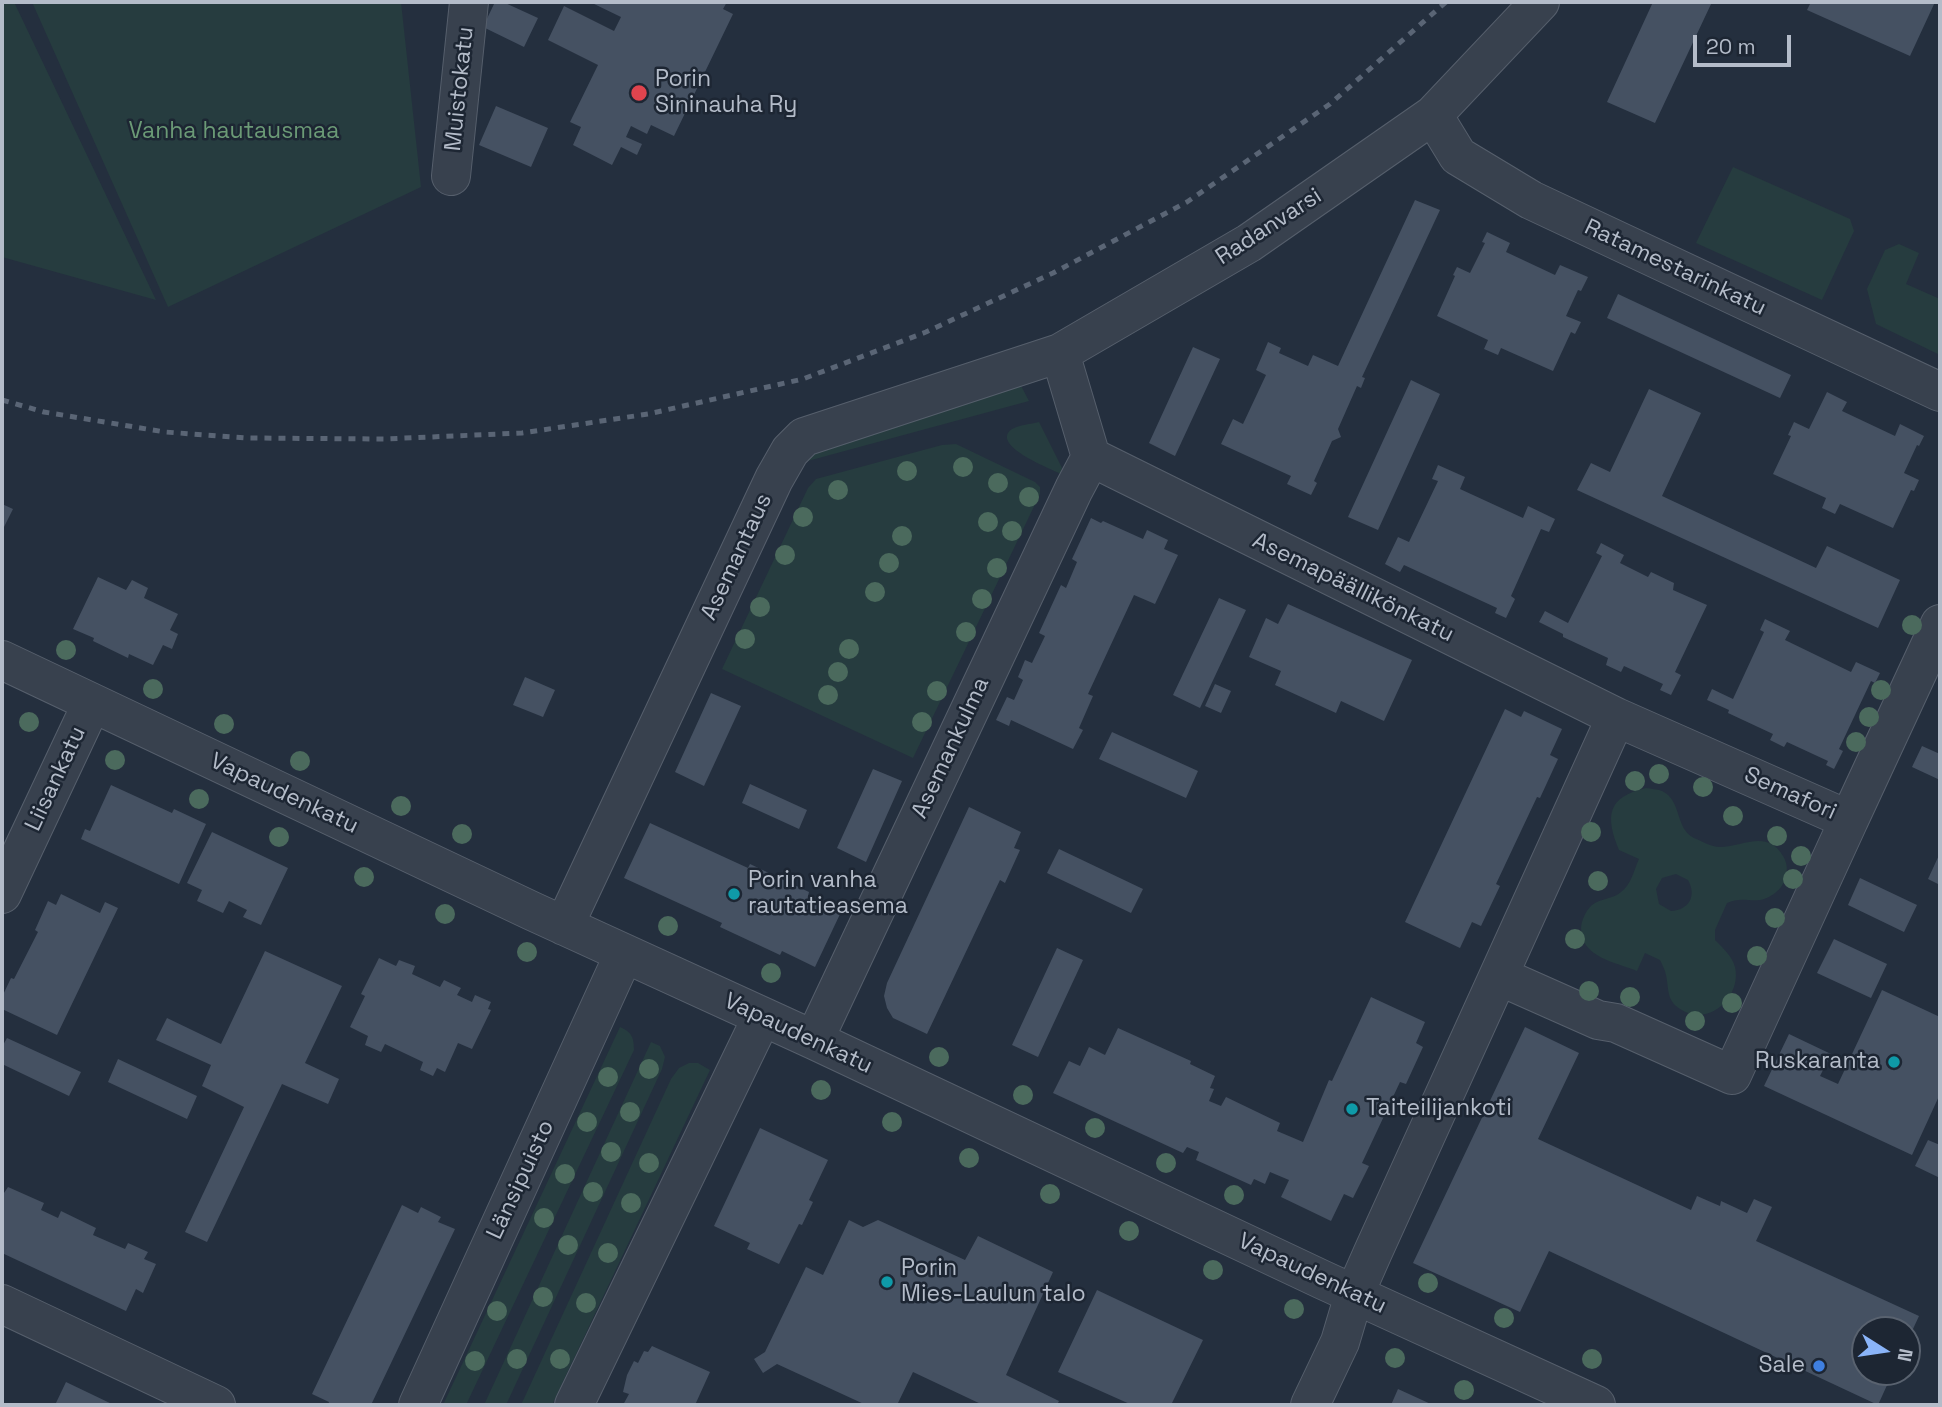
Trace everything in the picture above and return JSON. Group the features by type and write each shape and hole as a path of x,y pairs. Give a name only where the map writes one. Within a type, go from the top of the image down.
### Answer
{"street":[{"name":"Muistokatu","path":"451,176 469,2"},
{"name":"Radanvarsi","path":"1060,353 1249,243 1433,115 1540,2"},
{"name":"Ratamestarinkatu","path":"1433,115 1458,156 1531,200 1940,392"},
{"path":"1060,353 1091,457"},
{"name":"Asemantaus","path":"564,926 774,479 790,451 804,437 1060,353"},
{"name":"Asemapäällikönkatu","path":"1091,457 1616,717"},
{"name":"Asemankulma","path":"814,1040 1091,457"},
{"path":"1849,820 1940,624"},
{"name":"Vapaudenkatu","path":"2,660 564,926 814,1040 1354,1295 1596,1405"},
{"name":"Liisankatu","path":"2,894 92,703"},
{"path":"1310,1405 1340,1342 1354,1295 1616,717"},
{"name":"Semafori","path":"1499,976 1598,1020 1616,1023 1732,1075 1849,820 1616,717"},
{"name":"Länsipuisto","path":"418,1405 624,954"},
{"path":"574,1405 762,1017"},
{"path":"2,1304 216,1405"}],"green space":[{"path":"2,2 14,2 156,300 2,257"},
{"name":"Vanha hautausmaa","path":"32,2 401,2 421,187 168,307"},
{"path":"1733,167 1850,219 1854,231 1822,300 1696,243"},
{"path":"1899,244 1919,253 1906,284 1940,299 1940,355 1876,324 1867,289 1885,250"},
{"path":"1018,380 1029,401 804,462 814,451"},
{"path":"1039,422 1062,468 1061,474 1024,456 1009,442 1007,435 1012,429"},
{"path":"956,444 1035,482 1040,487 1040,494 913,758 722,669 808,488 816,479 942,445"},
{"path":"1646,788 1660,790 1668,795 1684,828 1694,838 1720,847 1754,841 1770,843 1777,848 1786,862 1785,879 1773,894 1760,900 1727,903 1715,930 1715,940 1732,959 1736,978 1728,998 1712,1012 1691,1014 1676,1005 1670,998 1666,973 1660,960 1645,953 1637,971 1601,957 1587,946 1583,938 1581,926 1588,910 1592,905 1615,896 1624,889 1639,859 1619,850 1611,818 1617,803 1633,792","holes":["1676,874 1688,880 1692,891 1687,905 1671,911 1659,904 1656,889 1662,878"]},
{"path":"620,1027 632,1036 634,1050 466,1405 443,1405"},
{"path":"651,1042 660,1046 665,1057 662,1069 506,1405 484,1405"},
{"path":"689,1063 698,1063 710,1070 552,1405 521,1405 671,1079 679,1068"}],"building":[{"path":"495,2 503,2 538,18 524,47 483,27"},
{"name":"Porin Sininauha Ry","path":"590,2 727,2 723,9 733,14 674,136 651,125 647,134 631,126 626,137 642,144 637,155 621,147 612,165 573,145 581,127 570,122 598,65 548,40 564,6 614,31 621,17"},
{"path":"1653,2 1712,2 1655,123 1607,102"},
{"path":"1811,2 1935,2 1910,56 1807,10"},
{"path":"496,106 548,128 531,167 479,145"},
{"path":"1415,200 1440,210 1362,377 1365,378 1361,388 1357,386 1338,429 1341,437 1332,441 1314,481 1317,483 1311,495 1287,484 1291,476 1221,444 1233,419 1243,424 1266,375 1256,370 1268,342 1281,348 1279,353 1308,366 1313,355 1338,366"},
{"path":"1487,232 1510,243 1506,252 1555,275 1560,265 1588,277 1581,291 1578,290 1566,316 1581,322 1575,334 1571,332 1553,371 1501,348 1498,355 1484,349 1488,340 1437,316 1457,267 1470,273 1485,243 1482,242"},
{"path":"1618,294 1791,375 1780,398 1607,318"},
{"path":"1193,347 1220,359 1175,456 1149,443"},
{"path":"1411,380 1440,394 1378,530 1348,517"},
{"path":"1649,389 1701,413 1662,496 1816,568 1827,546 1900,580 1878,628 1577,490 1591,463 1610,472"},
{"path":"1827,392 1847,402 1842,411 1895,436 1900,424 1924,436 1904,473 1919,480 1914,491 1911,490 1893,528 1840,504 1835,514 1822,508 1826,498 1773,474 1791,436 1788,435 1794,422 1809,429"},
{"path":"1438,465 1465,477 1460,489 1523,518 1528,506 1555,519 1549,532 1541,529 1511,596 1515,599 1506,618 1495,613 1497,608 1404,565 1400,572 1385,564 1398,537 1409,542 1438,481 1432,479"},
{"path":"2,504 13,509 2,531"},
{"path":"1091,518 1143,539 1147,530 1168,540 1164,549 1178,555 1155,604 1134,595 1088,694 1093,696 1079,728 1083,730 1073,749 1011,720 1009,726 996,720 1007,697 1014,700 1023,680 1018,677 1025,660 1032,663 1045,636 1039,633 1061,585 1066,588 1077,562 1072,559"},
{"path":"1601,543 1624,555 1620,563 1648,577 1651,572 1674,583 1673,590 1707,605 1675,672 1681,675 1671,695 1660,690 1663,684 1624,666 1621,672 1606,665 1608,658 1563,637 1563,634 1539,622 1545,611 1568,623 1602,556 1596,553"},
{"path":"98,577 126,590 132,580 148,588 144,598 178,614 170,630 178,634 172,649 163,645 153,665 129,654 128,658 73,629"},
{"path":"1219,598 1246,610 1200,708 1173,695"},
{"path":"1288,604 1412,660 1384,721 1341,701 1336,713 1275,685 1281,671 1249,657 1266,618 1278,624"},
{"path":"1765,619 1790,631 1785,640 1851,672 1856,662 1880,673 1875,683 1871,681 1839,749 1843,751 1834,769 1826,765 1828,761 1787,742 1784,747 1770,740 1773,734 1707,700 1712,689 1733,699 1764,632 1760,630"},
{"path":"525,677 555,690 543,717 513,705"},
{"path":"1215,684 1231,691 1221,713 1205,706"},
{"path":"711,693 741,706 704,786 675,772"},
{"path":"1505,709 1521,717 1524,711 1562,729 1550,755 1558,759 1496,884 1500,886 1481,926 1472,922 1460,948 1405,922"},
{"path":"1112,732 1198,771 1186,798 1099,759"},
{"path":"1922,746 1940,754 1940,780 1912,767"},
{"path":"873,769 902,781 866,862 837,848"},
{"path":"750,784 807,810 799,829 742,803"},
{"path":"111,785 172,813 174,809 206,824 179,884 81,839 85,829 90,831"},
{"path":"969,807 1021,832 1014,848 1020,850 1005,883 1000,880 927,1034 893,1018 884,996 887,983"},
{"name":"Porin vanha rautatieasema","path":"650,823 748,868 750,864 809,892 808,896 841,912 815,967 782,951 780,955 720,927 722,923 624,878"},
{"path":"212,832 288,868 261,925 243,917 247,910 229,901 223,913 197,901 202,890 187,883"},
{"path":"1059,849 1143,889 1131,913 1047,873"},
{"path":"1940,853 1940,885 1928,879"},
{"path":"1860,878 1917,905 1904,932 1848,905"},
{"path":"61,894 100,913 105,902 118,908 57,1035 2,1009 2,997 38,932 35,930 48,901 56,905"},
{"path":"1834,939 1887,964 1871,998 1817,973"},
{"path":"1057,948 1083,960 1038,1057 1012,1045"},
{"path":"265,951 342,986 305,1063 339,1079 328,1104 282,1084 207,1242 185,1232 244,1107 202,1086 211,1065 156,1040 167,1018 221,1044"},
{"path":"379,958 396,966 399,960 415,966 412,974 440,987 444,980 461,988 457,995 472,1002 475,995 491,1002 488,1009 491,1010 472,1049 458,1043 445,1072 437,1068 433,1076 420,1070 423,1062 385,1044 381,1052 365,1045 368,1036 350,1027 365,996 361,994"},
{"name":"Ruskaranta","path":"1882,990 1940,1017 1940,1094 1912,1155 1764,1086 1789,1034 1831,1054 1820,1076 1838,1084"},
{"path":"1371,997 1425,1022 1416,1043 1423,1047 1406,1084 1400,1082 1362,1163 1369,1166 1353,1198 1344,1194 1331,1221 1281,1197 1289,1180 1270,1172 1265,1184 1254,1179 1251,1185 1196,1160 1199,1152 1187,1147 1183,1153 1053,1093 1069,1061 1080,1066 1089,1047 1105,1055 1118,1028 1191,1061 1190,1064 1215,1076 1209,1101 1221,1106 1226,1097 1280,1123 1277,1131 1303,1142 1329,1080 1332,1081"},
{"path":"1525,1027 1579,1053 1538,1139 1691,1210 1697,1196 1720,1206 1721,1201 1747,1213 1754,1199 1772,1207 1756,1241 1919,1316 1851,1316 1851,1386 1887,1386 1878,1405 1549,1251 1520,1312 1413,1263"},
{"path":"7,1038 81,1072 69,1096 2,1064 2,1047"},
{"path":"118,1059 197,1096 187,1119 108,1082"},
{"path":"760,1128 828,1160 809,1200 813,1202 779,1264 747,1249 750,1243 714,1226"},
{"path":"1928,1140 1940,1145 1940,1178 1915,1166"},
{"path":"8,1187 44,1203 41,1210 58,1218 61,1211 96,1228 93,1235 125,1249 128,1243 148,1252 144,1259 156,1264 143,1293 136,1289 126,1311 2,1253 2,1192"},
{"path":"402,1205 418,1213 421,1207 441,1217 438,1222 455,1229 371,1405 328,1405 329,1402 312,1394"},
{"path":"849,1220 863,1227 878,1220 965,1260 978,1236 1053,1272 1006,1375 1059,1401 1057,1405 983,1405 913,1372 897,1405 866,1405 777,1364 763,1373 754,1359 765,1352 806,1267 823,1275"},
{"path":"1097,1290 1203,1340 1171,1405 1132,1405 1058,1372"},
{"path":"652,1346 710,1372 695,1405 623,1405 629,1394 623,1392 627,1375 634,1361 638,1363 644,1351 648,1352"},
{"path":"66,1382 114,1405 55,1405"},
{"path":"1398,1389 1433,1405 1391,1405"}],"railway":[{"path":"2,400 44,412 165,432 248,438 384,439 522,433 648,414 803,379 926,332 1053,273 1187,202 1330,104 1446,2"}],"place":[{"name":"Porin Sininauha Ry","path":"639,93"},
{"name":"Porin vanha rautatieasema","path":"734,894"},
{"name":"Ruskaranta","path":"1894,1062"},
{"name":"Taiteilijankoti","path":"1352,1109"},
{"name":"Porin Mies-Laulun talo","path":"887,1282"},
{"name":"Sale","path":"1819,1366"}]}
